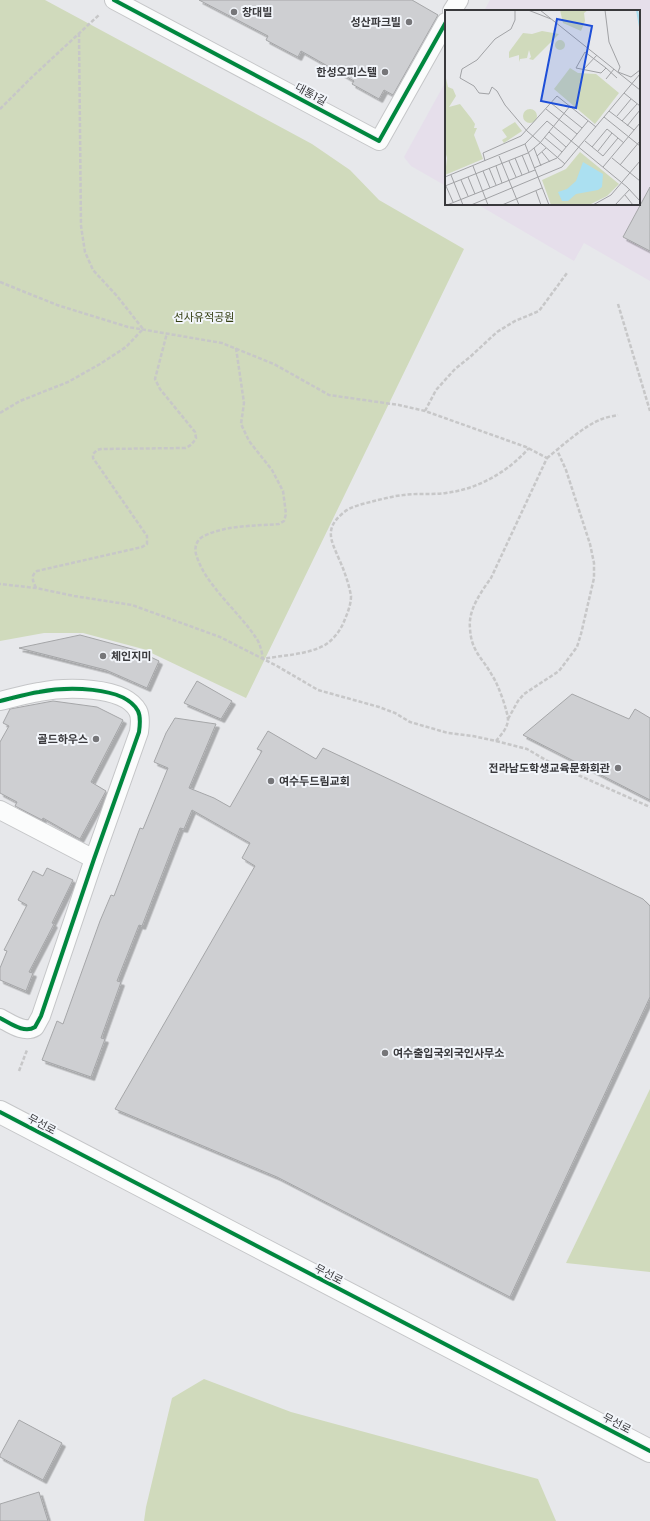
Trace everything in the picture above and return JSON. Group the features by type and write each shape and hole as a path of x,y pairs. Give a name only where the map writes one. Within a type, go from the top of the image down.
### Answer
{"street":[{"name":"대통1길","path":"116,0 379,140 445,24"},
{"path":"453,10 458,0"},
{"path":"0,702 39,692 82,689 95,690 123,698 132,704 138,712 140,722 139,732 41,1016 35,1027 32,1029 25,1029 0,1018"},
{"path":"0,810 94,859"},
{"name":"무선로","path":"0,1112 650,1451"}],"path":[{"path":"0,109 78,34 116,0"},
{"path":"78,34 81,226 85,252 93,270 117,296 142,329"},
{"path":"425,411 433,394 441,383 455,369 470,358 497,332 516,321 539,311 567,272"},
{"path":"0,282 58,305 128,327 222,343 291,372 329,395 399,405 425,411 529,448 547,458"},
{"path":"618,304 650,411"},
{"path":"0,413 20,401 68,382 100,364 126,347 142,329"},
{"path":"36,588 32,578 33,574 37,571 142,547 147,544 147,536 93,458 93,454 97,450 101,449 185,448 190,447 194,442 196,438 195,432 160,389 155,379 167,333"},
{"path":"236,348 244,402 241,424 249,441 278,480 283,490 286,514 284,521 279,524 230,529 203,536 195,547 196,554 212,583 258,642 263,659"},
{"path":"508,719 494,676 474,650 469,627 473,609 491,578 547,458 595,422 618,415"},
{"path":"263,659 306,652 317,648 330,641 343,625 349,609 351,595 344,570 330,535 332,528 343,513 351,508 389,497 446,493 473,487 514,464 529,448"},
{"path":"496,741 504,731 508,719 518,701 524,694 559,671 577,647 594,578 594,563 590,544 566,470 557,450"},
{"path":"0,584 36,588 74,596 132,605 220,637 318,690 379,707 395,713 410,722 448,733 473,736 527,749 551,762 650,806"}],"shaded area":[{"path":"490,0 650,0 650,281 584,243 574,261 479,205 640,205 640,10 485,10"},
{"path":"445,83 445,185 411,166 404,157"}],"green space":[{"name":"선사유적공원","path":"0,0 45,0 312,144 350,170 379,200 464,249 246,698 143,649 83,633 44,633 0,641"},
{"path":"650,1089 650,1272 566,1263"},
{"path":"204,1379 291,1412 538,1479 556,1521 144,1521 172,1398"}],"building":[{"path":"199,0 412,0 438,15 393,95 384,90 379,99 352,84 354,81 301,51 298,57 266,40 268,36"},
{"path":"650,187 650,251 623,237"},
{"path":"80,635 136,650 159,661 147,688 106,670 19,648"},
{"path":"197,681 232,701 221,719 184,703"},
{"name":"전라남도학생교육문화회관","path":"572,694 629,719 635,709 650,718 650,800 523,735"},
{"path":"53,701 97,707 123,720 91,782 106,791 80,839 43,818 42,820 15,806 17,802 0,793 0,742 9,726 3,723 10,709"},
{"name":"여수출입국외국인사무소","path":"175,718 216,724 189,788 214,798 230,807 262,751 257,749 268,731 316,759 323,748 643,899 650,906 650,997 510,1297 277,1177 115,1109 255,866 242,858 250,843 192,810 184,829 180,828 142,926 139,925 117,981 121,982 101,1038 105,1039 91,1077 42,1060 57,1021 63,1024 100,921 111,895 114,896 140,828 143,829 168,768 154,762 166,733"},
{"path":"47,868 73,880 52,923 54,924 29,972 33,973 26,991 0,980 0,968 7,951 4,950 27,905 18,900 33,871 43,876"},
{"path":"19,1420 62,1443 43,1480 0,1457"},
{"path":"39,1492 48,1521 0,1521 0,1504"}],"cycle path":[{"path":"114,0 379,141 445,24"},
{"path":"0,701 50,690 93,690 120,696 131,703 138,711 140,716 139,732 41,1016 35,1027 31,1029 22,1029 0,1018"},
{"path":"0,1112 650,1451"}],"place":[{"name":"창대빌","path":"234,12"},
{"name":"성산파크빌","path":"409,22"},
{"name":"한성오피스텔","path":"385,72"},
{"name":"체인지미","path":"103,656"},
{"name":"골드하우스","path":"96,739"},
{"name":"전라남도학생교육문화회관","path":"618,768"},
{"name":"여수두드림교회","path":"271,781"},
{"name":"여수출입국외국인사무소","path":"385,1053"}]}
